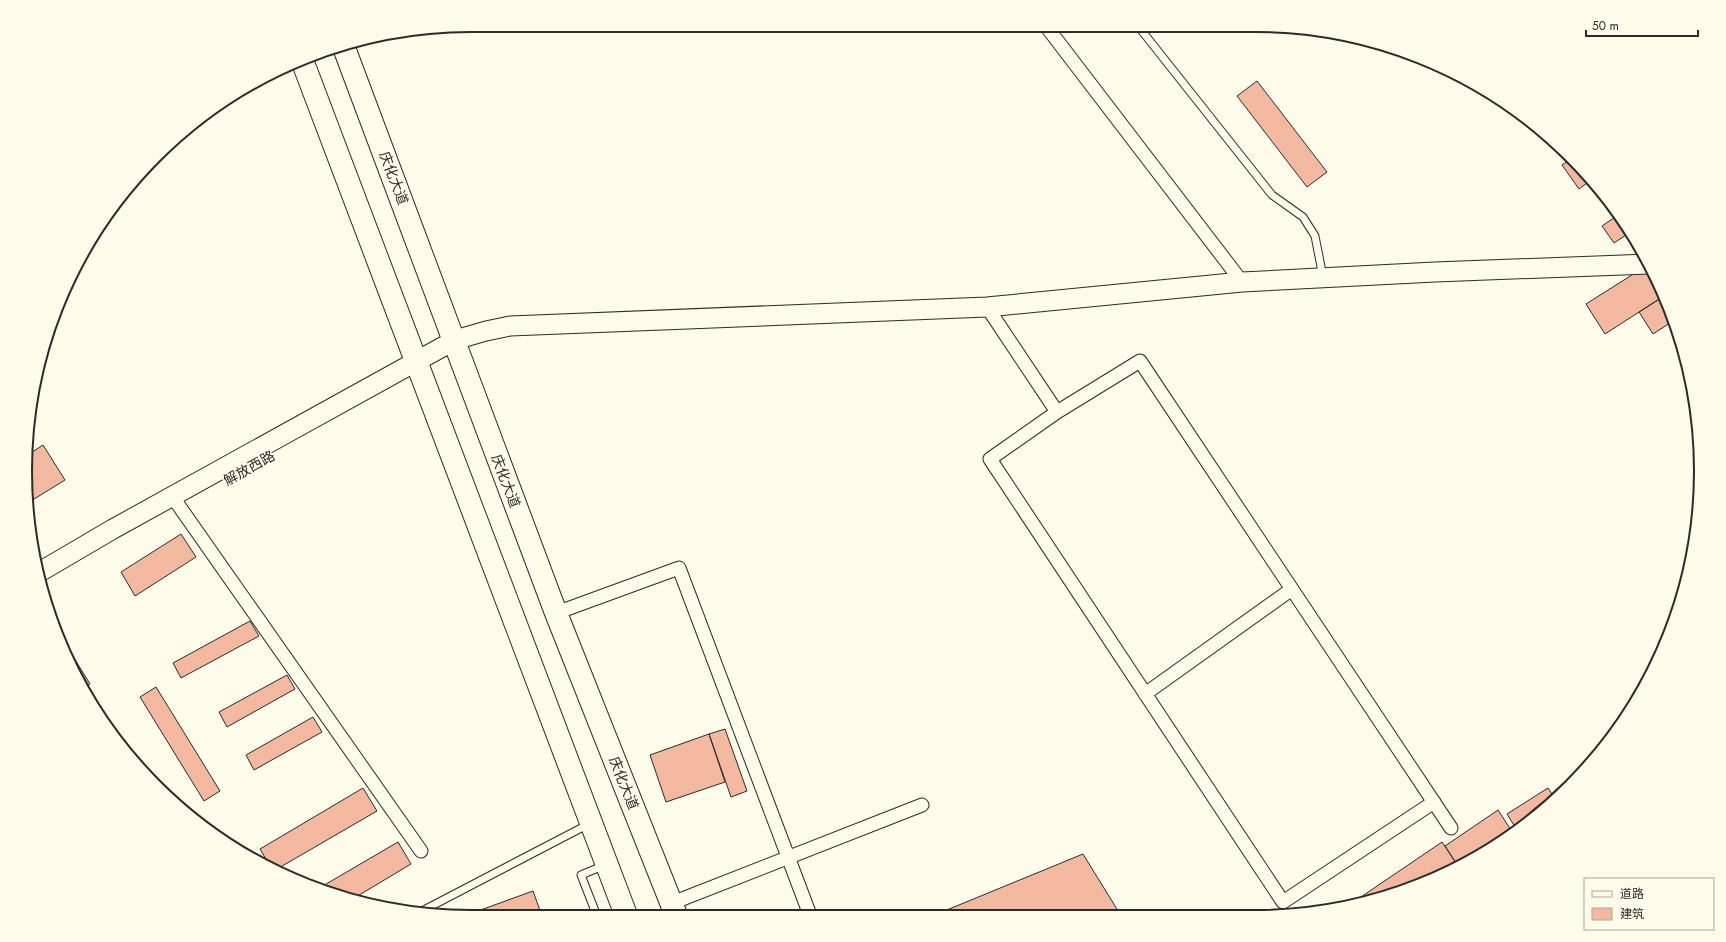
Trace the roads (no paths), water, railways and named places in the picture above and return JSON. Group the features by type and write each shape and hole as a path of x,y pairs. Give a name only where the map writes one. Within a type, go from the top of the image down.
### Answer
{"highway":[{"name":"庆化大道","path":"345,50 556,613 674,909"},
{"path":"304,65 624,910"}],"street":[{"path":"1051,32 1242,282"},
{"name":"解放西路","path":"43,570 176,501 457,346 486,331 510,326 987,307 1242,282 1642,264"},
{"path":"987,307 1057,412"},
{"path":"1434,802 1283,902 990,459 1057,412 1140,361 1434,802 1451,828"},
{"path":"176,501 421,851"},
{"name":"解放西路","path":"46,583 176,501"},
{"path":"556,613 679,568 808,910"},
{"path":"1145,694 1292,589"},
{"path":"674,909 788,857 922,805"}],"lane":[{"path":"1143,32 1272,195 1303,217 1315,236 1323,278"},
{"path":"429,908 591,823"},
{"path":"594,910 581,875 607,864"}]}
